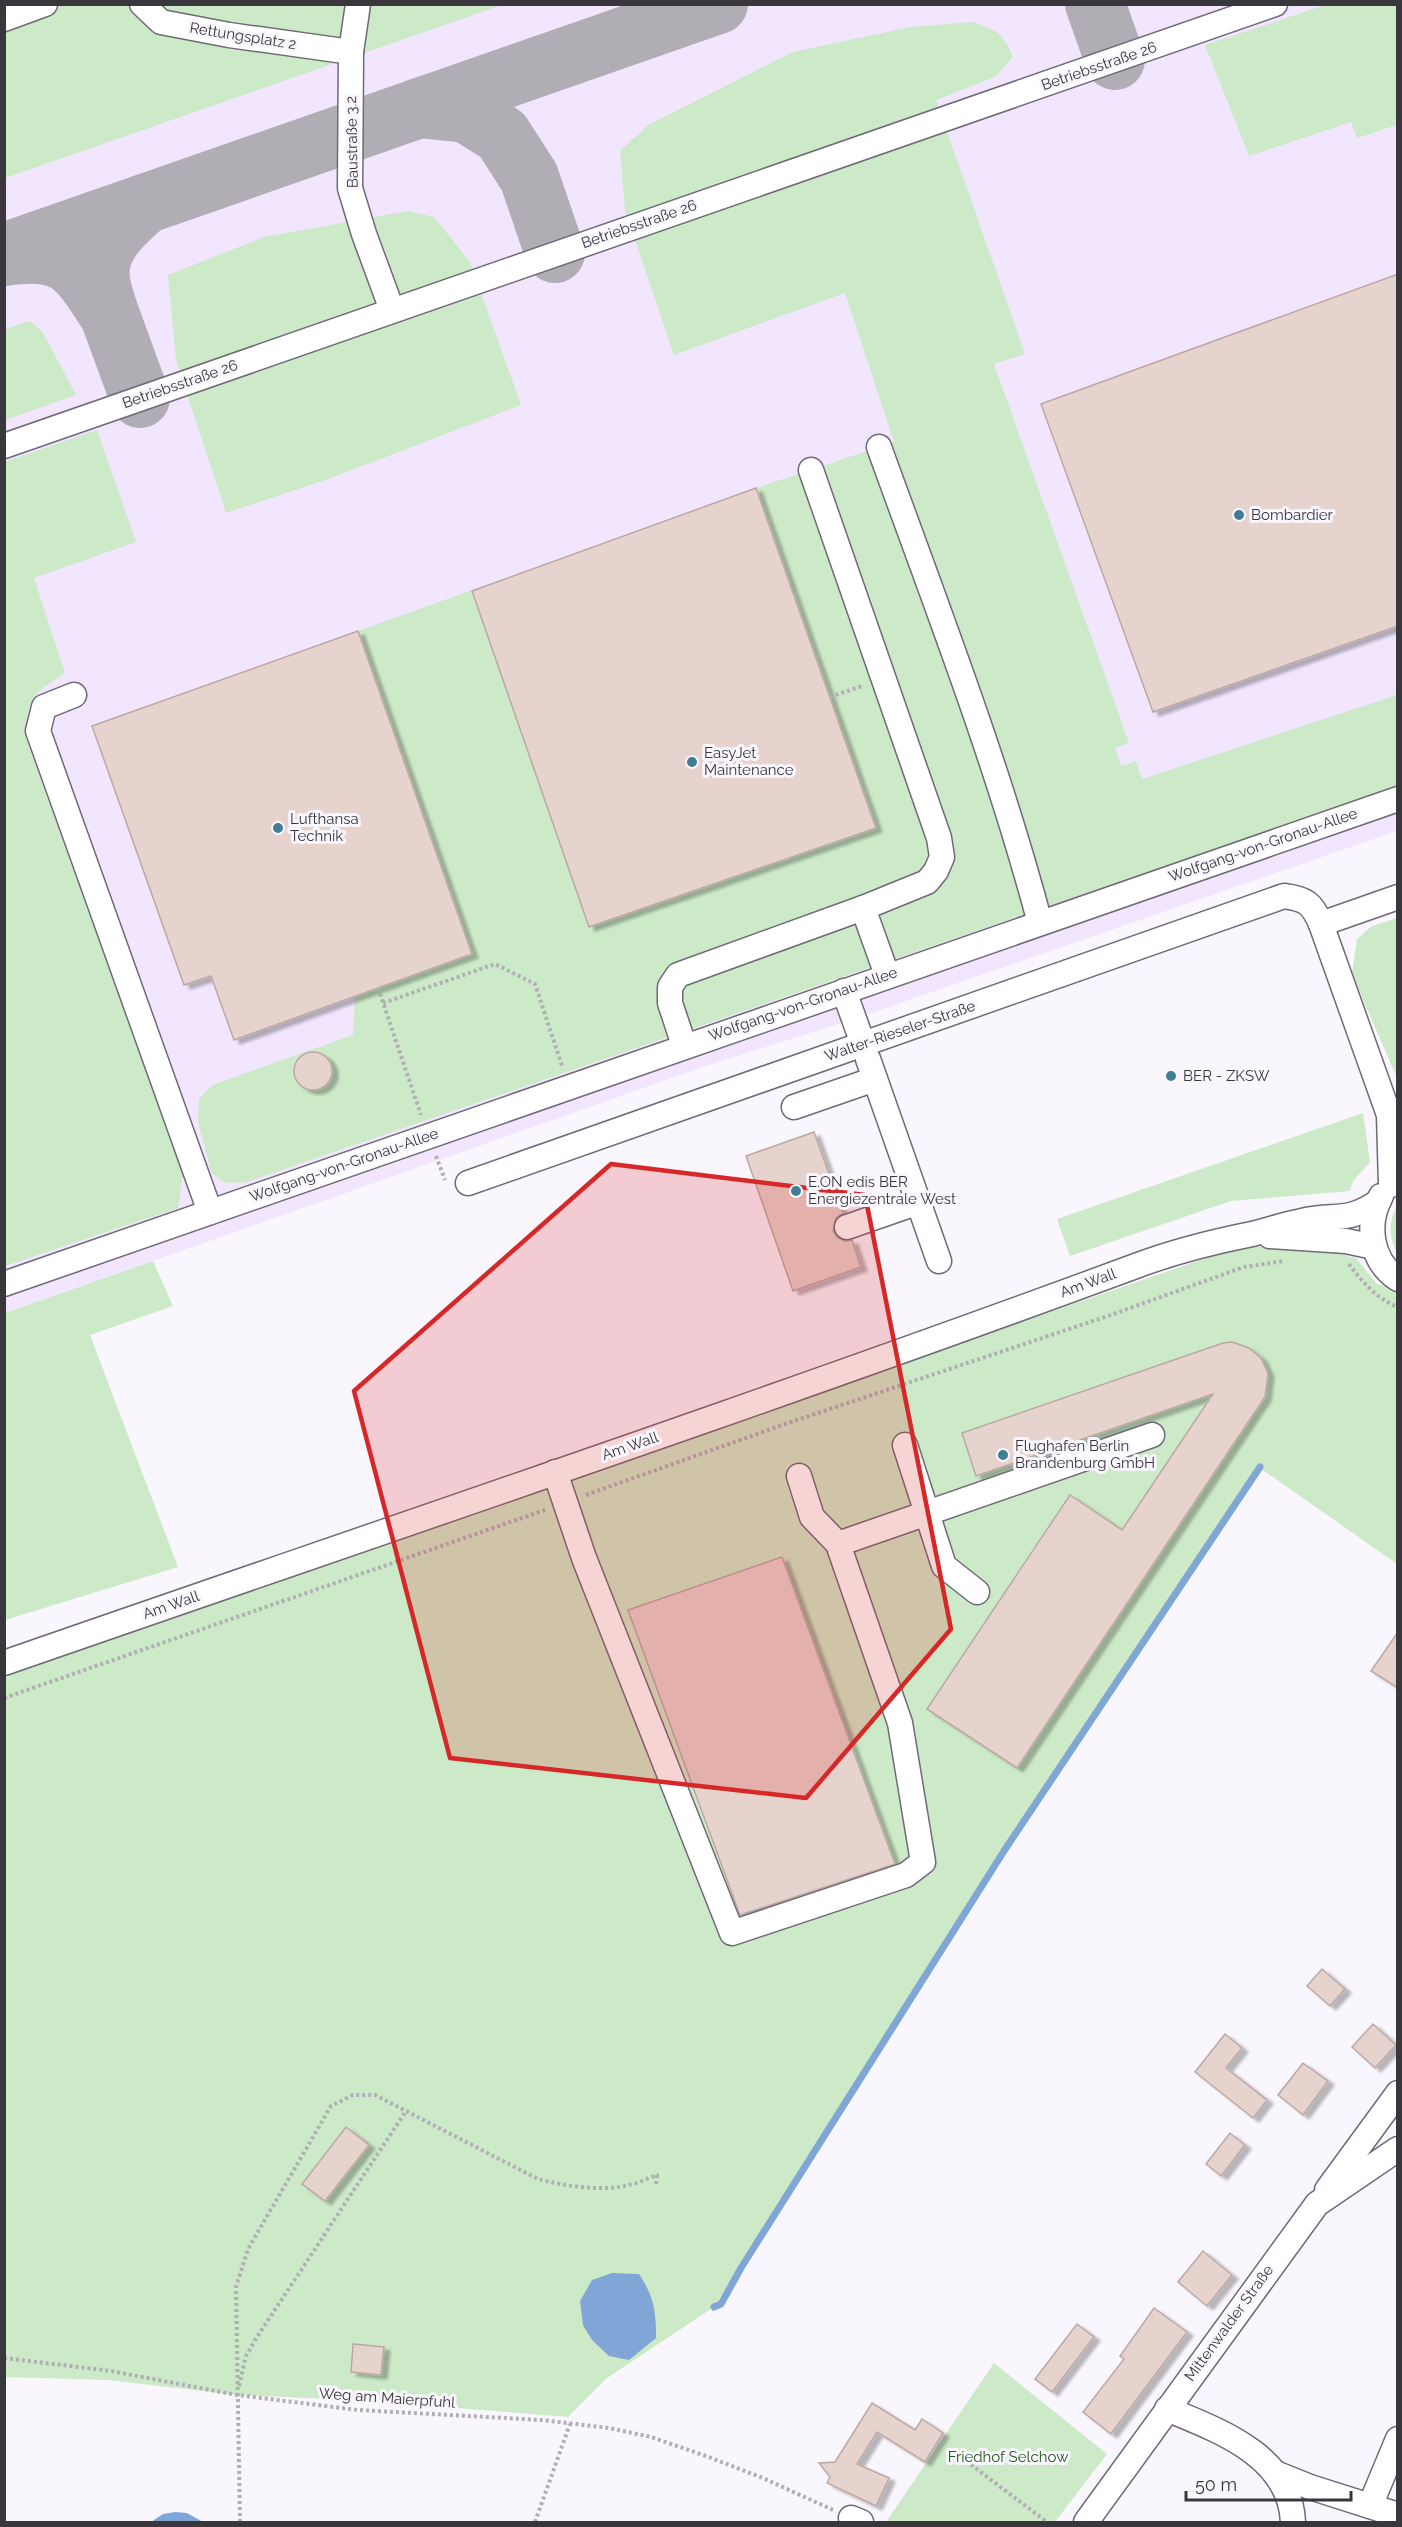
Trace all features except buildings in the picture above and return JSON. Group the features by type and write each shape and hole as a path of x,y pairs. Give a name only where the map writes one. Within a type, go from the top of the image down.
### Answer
{"street":[{"path":"4,19 45,4"},
{"name":"Rettungsplatz 2","path":"142,4 161,22 229,35 351,52"},
{"name":"Baustraße 3.2","path":"358,4 351,52 350,188 392,310"},
{"name":"Betriebsstraße 26","path":"4,446 1275,4"},
{"path":"879,447 972,699 1014,826 1040,923"},
{"path":"684,1045 670,1003 670,987 678,975 863,908 927,882 936,872 942,857 939,838 811,470"},
{"path":"74,695 44,707 38,730 210,1212"},
{"name":"Wolfgang-von-Gronau-Allee","path":"4,1284 684,1045 1398,799"},
{"name":"Walter-Rieseler-Straße","path":"458,1187 869,1061 1284,896 1301,898 1314,908 1322,924 1393,1121 1389,1189 1373,1217 1374,1247"},
{"path":"1322,924 1398,897"},
{"path":"863,908 888,975"},
{"path":"844,991 939,1261"},
{"path":"794,1107 869,1061"},
{"name":"Am Wall","path":"4,1663 878,1359 1141,1264 1197,1246 1308,1219 1347,1218 1361,1213 1389,1189"},
{"path":"848,1227 918,1203"},
{"name":"Am Wall","path":"1256,1233 1282,1238 1346,1241 1374,1247"},
{"path":"1374,1247 1385,1268 1398,1279"},
{"path":"838,1544 1152,1435"},
{"path":"905,1445 944,1566 977,1592"},
{"path":"555,1472 584,1558 732,1933 906,1875 923,1862 900,1723 838,1544 812,1517 799,1476"},
{"path":"1317,2204 1398,2093"},
{"name":"Mittenwalder Straße","path":"1086,2523 1317,2204 1398,2149"},
{"path":"1167,2409 1257,2453 1275,2473 1292,2505 1293,2523"},
{"path":"1370,2506 1398,2439"},
{"path":"1275,2473 1398,2515"}],"path":[{"path":"830,697 882,678"},
{"path":"383,1003 495,964 535,984 569,1086"},
{"path":"378,988 428,1136 458,1187"},
{"path":"4,1698 785,1424 1105,1317 1244,1267 1289,1261"},
{"path":"1341,1263 1350,1265"},
{"path":"240,2523 236,2287 248,2249 331,2106 353,2095 375,2096 538,2180 597,2188 628,2185 657,2175 656,2186"},
{"path":"237,2396 246,2356 406,2111"},
{"name":"Weg am Maierpfuhl","path":"4,2358 111,2371 237,2396 358,2410 542,2420 609,2428 651,2437 763,2478 856,2520"},
{"path":"535,2523 570,2424"},
{"path":"966,2461 1047,2523"}],"highlighted area":[{"path":"611,1164 865,1195 951,1629 806,1798 450,1758 354,1391"}],"shaded area":[{"path":"4,5 1397,5 1397,831 854,1019 703,1067 5,1313"}],"green space":[{"path":"5,4 502,5 5,178"},
{"path":"1328,4 1397,5 1397,125 1357,138 1351,122 1249,156 1205,45"},
{"path":"973,22 988,27 1002,37 1013,57 995,77 936,100 1025,354 994,364 1129,743 1115,748 1121,766 1136,761 1142,779 1397,695 1397,786 247,1182 226,1183 212,1174 198,1122 199,1099 212,1085 353,1035 355,996 472,954 358,631 756,488 894,442 845,293 674,355 625,211 620,151 648,125 793,52 910,27"},
{"path":"408,211 434,217 470,262 521,405 331,478 226,513 176,360 168,275 264,237"},
{"path":"30,321 42,331 76,395 5,420 5,329"},
{"path":"97,430 136,542 34,578 65,673 44,687 33,698 28,714 26,739 183,1174 178,1208 5,1266 4,462"},
{"path":"1398,918 1397,1078 1352,974 1357,939 1372,926"},
{"path":"1363,1113 1370,1162 1353,1181 1350,1191 1231,1201 1070,1256 1057,1219"},
{"path":"1397,1206 1397,1253 1392,1241 1391,1230 1392,1218"},
{"path":"1309,1245 1356,1258 1377,1284 1397,1289 1397,1564 1260,1468 1004,1851 714,2307 607,2378 568,2417 358,2400 237,2395 108,2380 5,2377 4,1674 1238,1247"},
{"path":"153,1261 173,1306 90,1335 178,1567 5,1620 5,1313"},
{"name":"Friedhof Selchow","path":"994,2363 1107,2454 1055,2522 886,2522"}],"water":[{"path":"612,2273 639,2274 653,2304 656,2338 629,2360 609,2356 592,2340 583,2325 580,2301 592,2280"},
{"path":"187,2513 203,2522 151,2522 163,2514"}],"waterway":[{"path":"714,2307 721,2304 741,2268 1004,1851 1260,1467"}],"taxiway":[{"path":"4,253 718,4"},
{"path":"1095,4 1115,60"},
{"path":"419,108 467,113 502,135 529,177 555,253"},
{"path":"4,256 43,254 69,264 89,285 110,316 101,284 102,256 113,236 145,204"},
{"path":"110,316 140,398"}],"place":[{"name":"Bombardier","path":"1239,515"},
{"name":"EasyJet Maintenance","path":"692,762"},
{"name":"Lufthansa Technik","path":"278,828"},
{"name":"BER - ZKSW","path":"1171,1076"},
{"name":"E.ON edis BER Energiezentrale West","path":"796,1191"},
{"name":"Flughafen Berlin Brandenburg GmbH","path":"1003,1455"}]}
